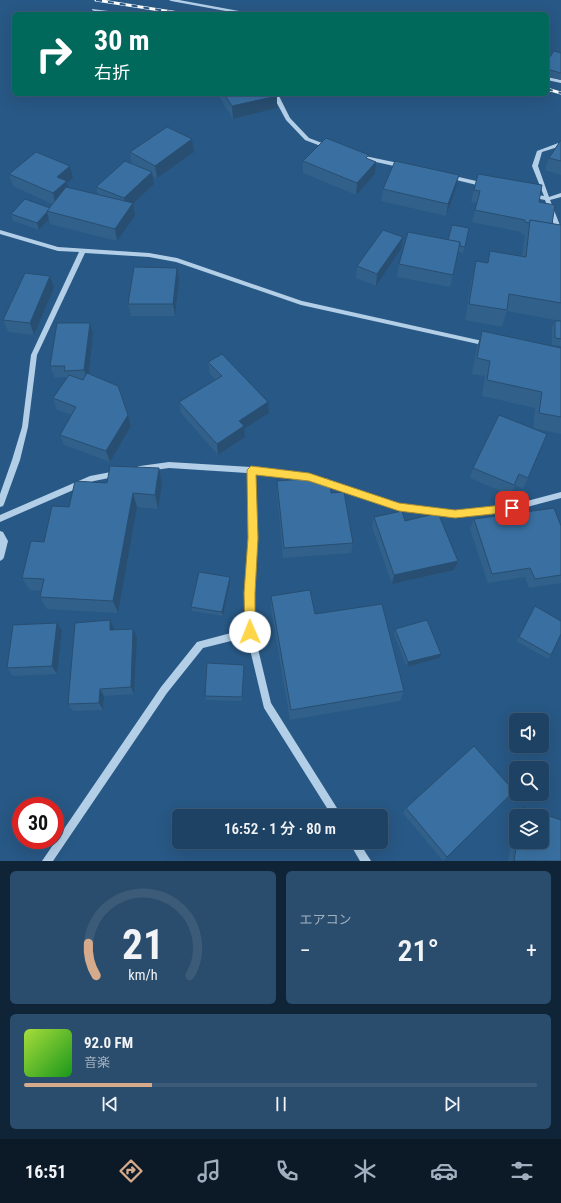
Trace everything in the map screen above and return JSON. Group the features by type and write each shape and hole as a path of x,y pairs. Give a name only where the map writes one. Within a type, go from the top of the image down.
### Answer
{"street":[{"path":"171,0 239,12"},
{"path":"94,10 110,12"},
{"path":"549,79 561,82"},
{"path":"276,96 288,120 307,139 334,149"},
{"path":"561,144 540,151 536,166 561,236"},
{"path":"355,156 409,168"},
{"path":"440,175 493,187"},
{"path":"524,194 547,199 561,195"},
{"path":"0,232 58,249 82,252 149,255 177,260 301,302 492,345"},
{"path":"0,504 16,460 25,427 34,355 82,252"},
{"path":"0,519 93,478 169,465 251,470 309,477 399,507 455,514 512,508 561,495"},
{"path":"251,470 253,538 250,593 250,632 266,705 333,809"},
{"path":"0,534 4,541 0,557"},
{"path":"47,861 164,690 200,645 250,632"},
{"path":"358,849 366,861"}],"building":[{"path":"554,51 561,53 561,73 549,70 549,58"},
{"path":"225,96 277,96 232,106"},
{"path":"167,127 192,139 155,166 130,152"},
{"path":"326,138 369,155 366,158 376,162 357,183 303,161"},
{"path":"561,140 561,161 549,158"},
{"path":"36,152 70,166 57,177 67,181 53,193 9,174"},
{"path":"125,161 152,172 124,198 96,187"},
{"path":"395,161 459,175 448,204 383,189"},
{"path":"478,174 542,185 539,202 555,205 552,224 530,220 529,223 525,222 525,220 475,210 480,191 474,190"},
{"path":"66,187 133,203 115,229 47,211"},
{"path":"25,199 50,208 37,223 11,214"},
{"path":"530,220 561,225 561,303 509,294 507,310 469,304 476,261 488,263 490,251 526,257"},
{"path":"452,225 469,228 465,247 460,246 460,242 448,240"},
{"path":"383,230 403,237 377,274 357,266"},
{"path":"408,232 460,242 453,275 399,264"},
{"path":"134,267 177,268 173,304 128,304"},
{"path":"25,273 50,276 30,323 3,320"},
{"path":"555,321 561,321 561,339 555,338"},
{"path":"57,323 90,323 84,370 64,371 65,366 50,366"},
{"path":"482,331 561,348 561,417 539,413 542,392 487,380 490,361 477,358"},
{"path":"222,354 268,402 239,421 244,426 217,444 179,402 222,376 208,362"},
{"path":"87,373 118,386 128,415 106,451 60,435 76,407 53,398 69,375 83,380"},
{"path":"499,415 547,434 528,478 519,474 514,485 473,468"},
{"path":"110,466 159,468 155,495 133,493 113,601 40,597 44,579 22,578 31,541 44,542 52,506 69,507 75,481 107,483"},
{"path":"329,477 331,493 344,492 353,543 284,548 277,481"},
{"path":"554,508 561,526 561,575 535,579 530,568 492,574 474,519"},
{"path":"402,511 405,521 438,513 458,561 394,575 374,517"},
{"path":"199,572 230,577 222,612 191,607"},
{"path":"310,590 315,614 382,604 404,691 291,710 271,596"},
{"path":"535,606 561,621 561,634 551,655 519,637"},
{"path":"110,620 110,630 133,629 131,687 100,689 99,703 68,704 75,623"},
{"path":"427,620 441,654 408,662 395,629"},
{"path":"57,623 52,666 7,668 13,625"},
{"path":"207,663 244,665 242,697 205,696"},
{"path":"474,746 509,785 509,796 447,857 406,808"},
{"path":"549,816 561,820 561,861 514,861 516,849 549,849"}],"railway":[{"path":"96,0 172,12"},
{"path":"549,90 561,93"}],"route":[{"path":"250,632 250,593 253,538 251,470 309,477 399,507 455,514 512,508"}]}
